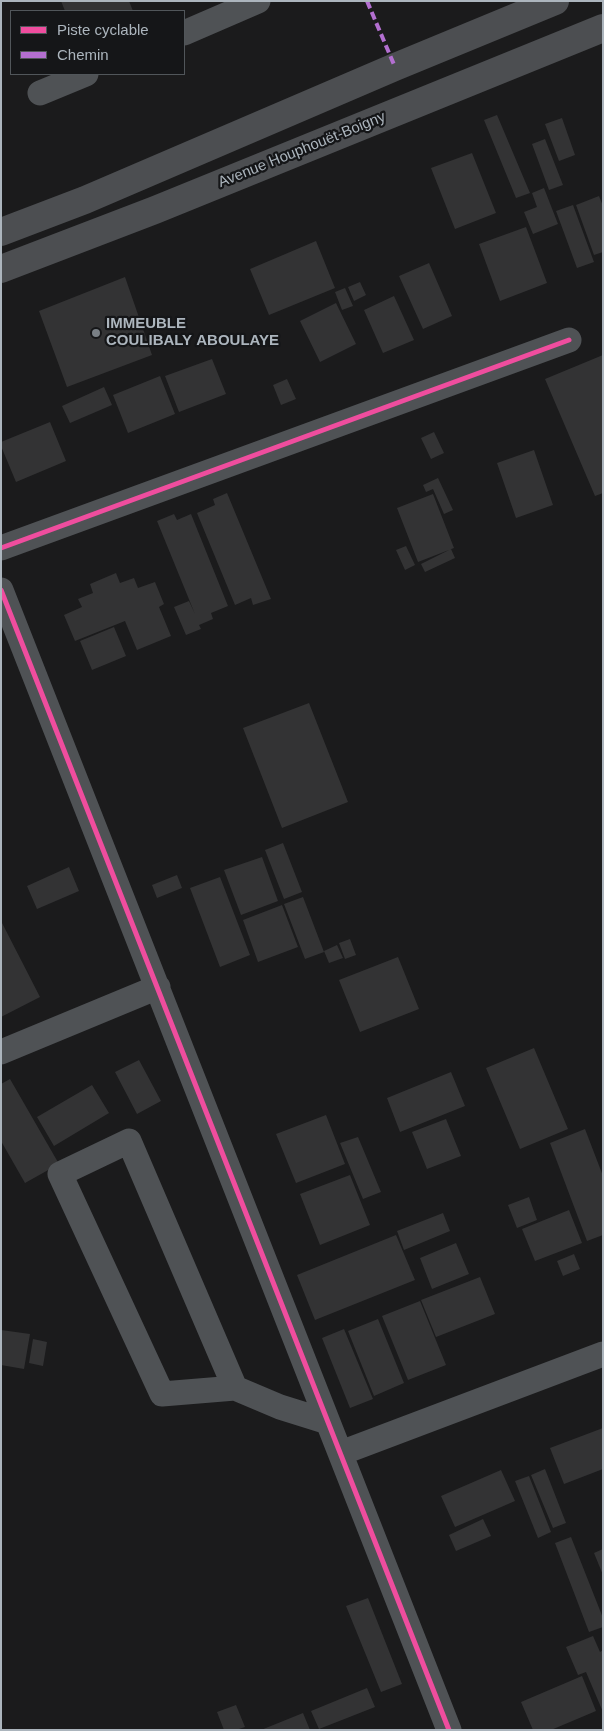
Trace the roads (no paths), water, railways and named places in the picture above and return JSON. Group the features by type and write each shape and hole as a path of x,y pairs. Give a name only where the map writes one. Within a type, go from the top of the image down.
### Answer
{"highway":[{"path":"1,232 85,200 556,1"},
{"name":"Avenue Houphouët-Boigny","path":"1,269 155,210 603,28"}],"street":[{"path":"185,32 258,1"},
{"path":"40,93 84,75"},
{"path":"1,548 569,340"},
{"path":"1,590 449,1730"},
{"path":"1,1052 158,987"},
{"path":"235,1388 129,1141 60,1174 162,1394 235,1388 280,1407 328,1422"},
{"path":"340,1453 603,1354"}],"place":[{"name":"IMMEUBLE COULIBALY ABOULAYE","path":"96,333"}]}
